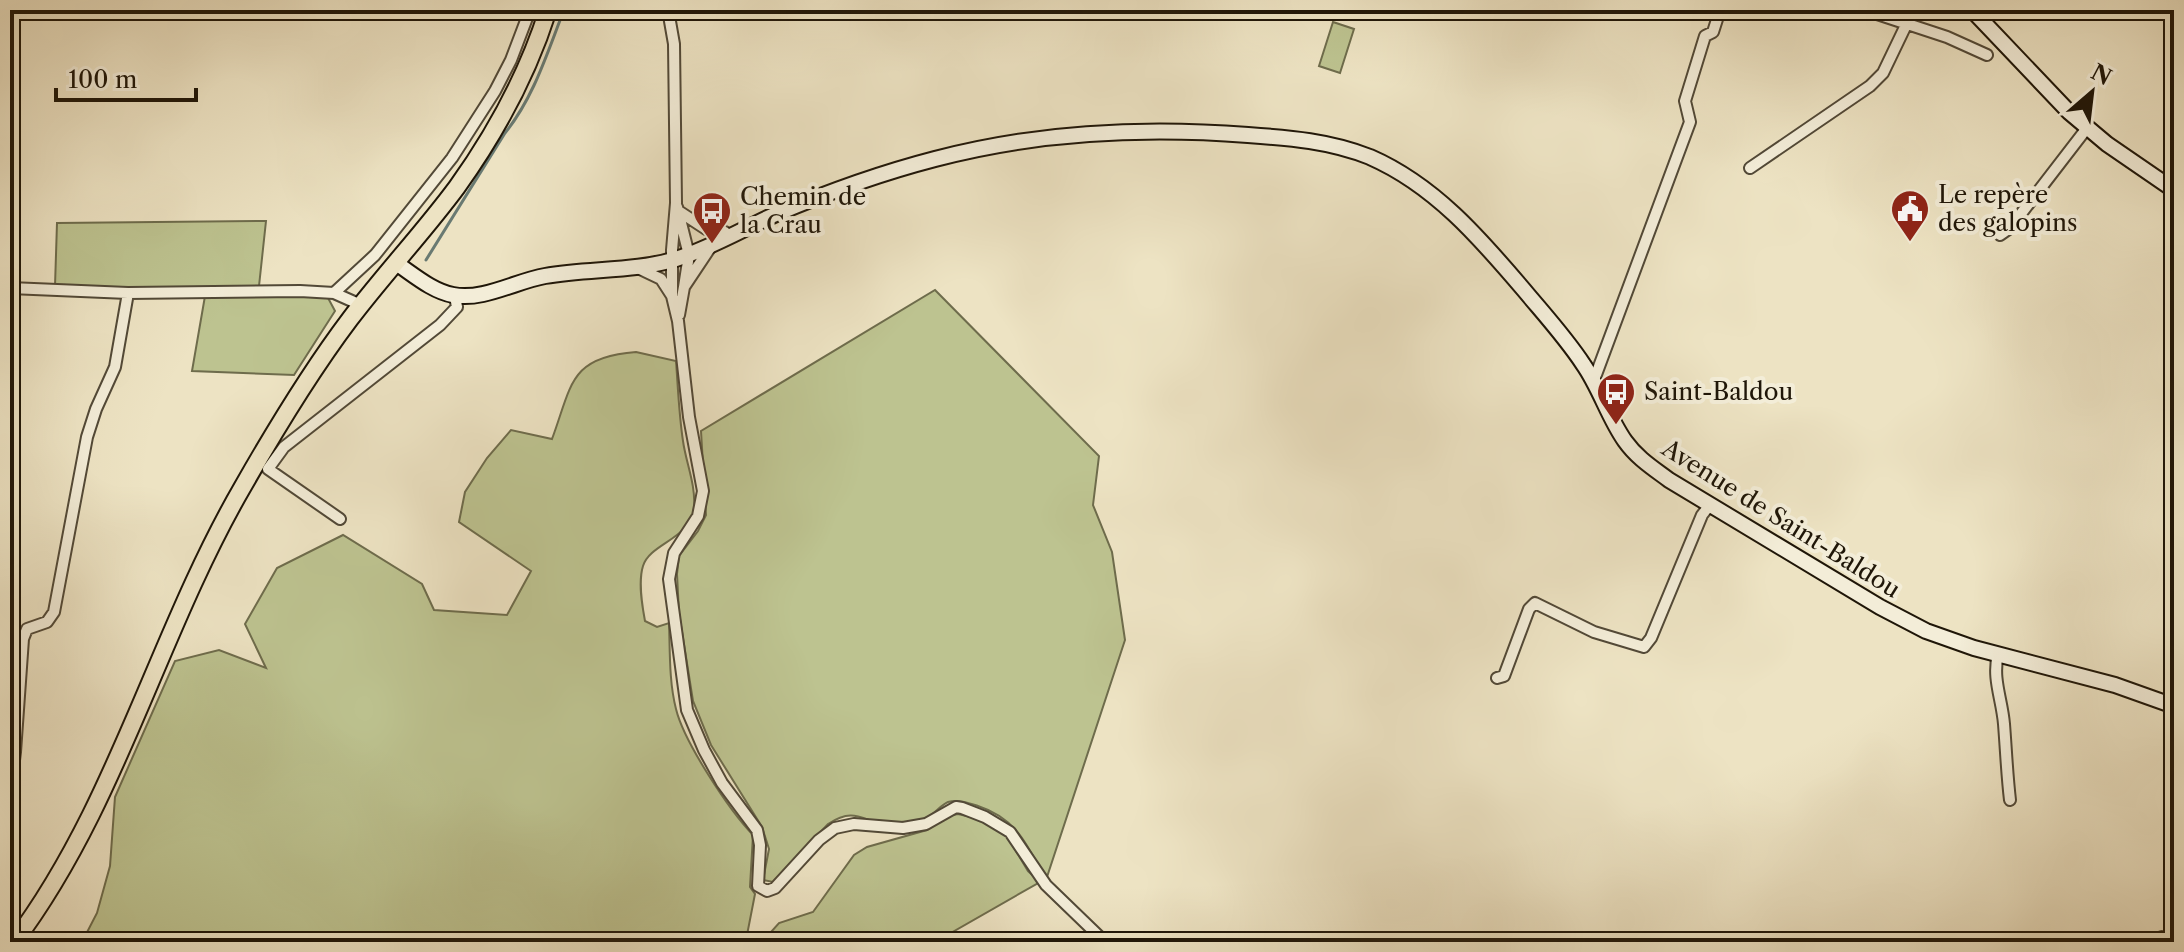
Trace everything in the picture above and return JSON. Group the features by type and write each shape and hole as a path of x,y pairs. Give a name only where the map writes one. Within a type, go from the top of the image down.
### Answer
{"main road":[{"path":"14,942 64,869 90,819 201,567 241,490 314,370 361,305 456,188 484,146 520,81 548,10"}],"street":[{"path":"334,293 375,255 452,158 495,91 530,10"},
{"path":"668,10 674,44 677,207 672,296 703,491 698,516 674,553 669,572 684,698 710,761 757,830 760,845 758,886 767,891 775,888 819,840 835,828 854,824 903,828 926,824 951,810 962,808 1010,832 1046,885 1105,942"},
{"path":"1594,380 1690,122 1685,101 1705,36 1713,32 1720,10"},
{"path":"1865,10 1987,55"},
{"path":"1972,10 2048,92 2087,128 2174,190"},
{"path":"1750,168 1870,86 1883,73 1907,23"},
{"path":"2000,235 2010,228 2087,128"},
{"name":"Avenue de Saint-Baldou","path":"455,296 483,294 548,275 638,268 712,245 741,229 815,198 897,170 984,147 1021,141 1166,131 1317,141 1351,150 1394,170 1447,207 1469,227 1571,347 1594,380 1620,434 1641,460 1710,505 1904,620 1943,638 2094,679 2174,706"},
{"path":"677,207 706,229 725,232"},
{"path":"677,207 688,250 678,321"},
{"name":"Avenue de Saint-Baldou","path":"688,250 725,232 741,229"},
{"path":"684,287 712,245"},
{"name":"Avenue de Saint-Baldou","path":"614,269 672,255"},
{"path":"340,519 268,469 284,447 440,325 457,307 455,296 427,284 396,263"},
{"path":"638,268 661,279 672,296"},
{"path":"10,288 128,293 265,290 334,293 361,305"},
{"path":"10,794 23,639 27,629 47,622 54,612 87,437 115,367 128,293"},
{"path":"1497,678 1504,676 1529,609 1535,603 1594,632 1644,647 1651,638 1702,515 1710,505"},
{"path":"1998,654 1995,674 2004,723 2010,800"}],"green space":[{"path":"1333,22 1354,29 1340,73 1319,66"},
{"path":"266,221 259,286 119,289 55,286 57,223"},
{"path":"935,290 1099,456 1093,505 1112,552 1125,640 1046,880 1027,846 1003,818 956,801 945,803 928,817 905,823 878,823 856,816 839,818 828,824 773,882 763,880 769,849 762,827 711,745 693,701 679,613 679,556 706,515 701,431"},
{"path":"205,296 327,296 335,311 294,375 192,371"},
{"path":"636,352 676,361 684,449 694,499 694,508 686,527 647,558 643,566 641,586 645,621 657,627 669,623 672,688 681,723 708,775 753,835 750,887 755,894 747,935 756,942 82,942 97,913 110,866 115,797 175,661 219,650 266,668 245,624 277,568 343,535 422,584 434,610 507,615 531,571 459,522 465,492 487,458 511,430 552,439 570,389 585,367 614,355"},
{"path":"958,814 975,818 1005,833 1028,871 1040,882 935,942 762,942 779,923 813,912 854,855 867,847 927,830 948,816"}],"waterway":[{"path":"426,260 524,105 564,10"}],"place":[{"name":"Le repère des galopins","path":"1910,243"},
{"name":"Chemin de la Crau","path":"712,245"},
{"name":"Saint-Baldou","path":"1616,426"}]}
